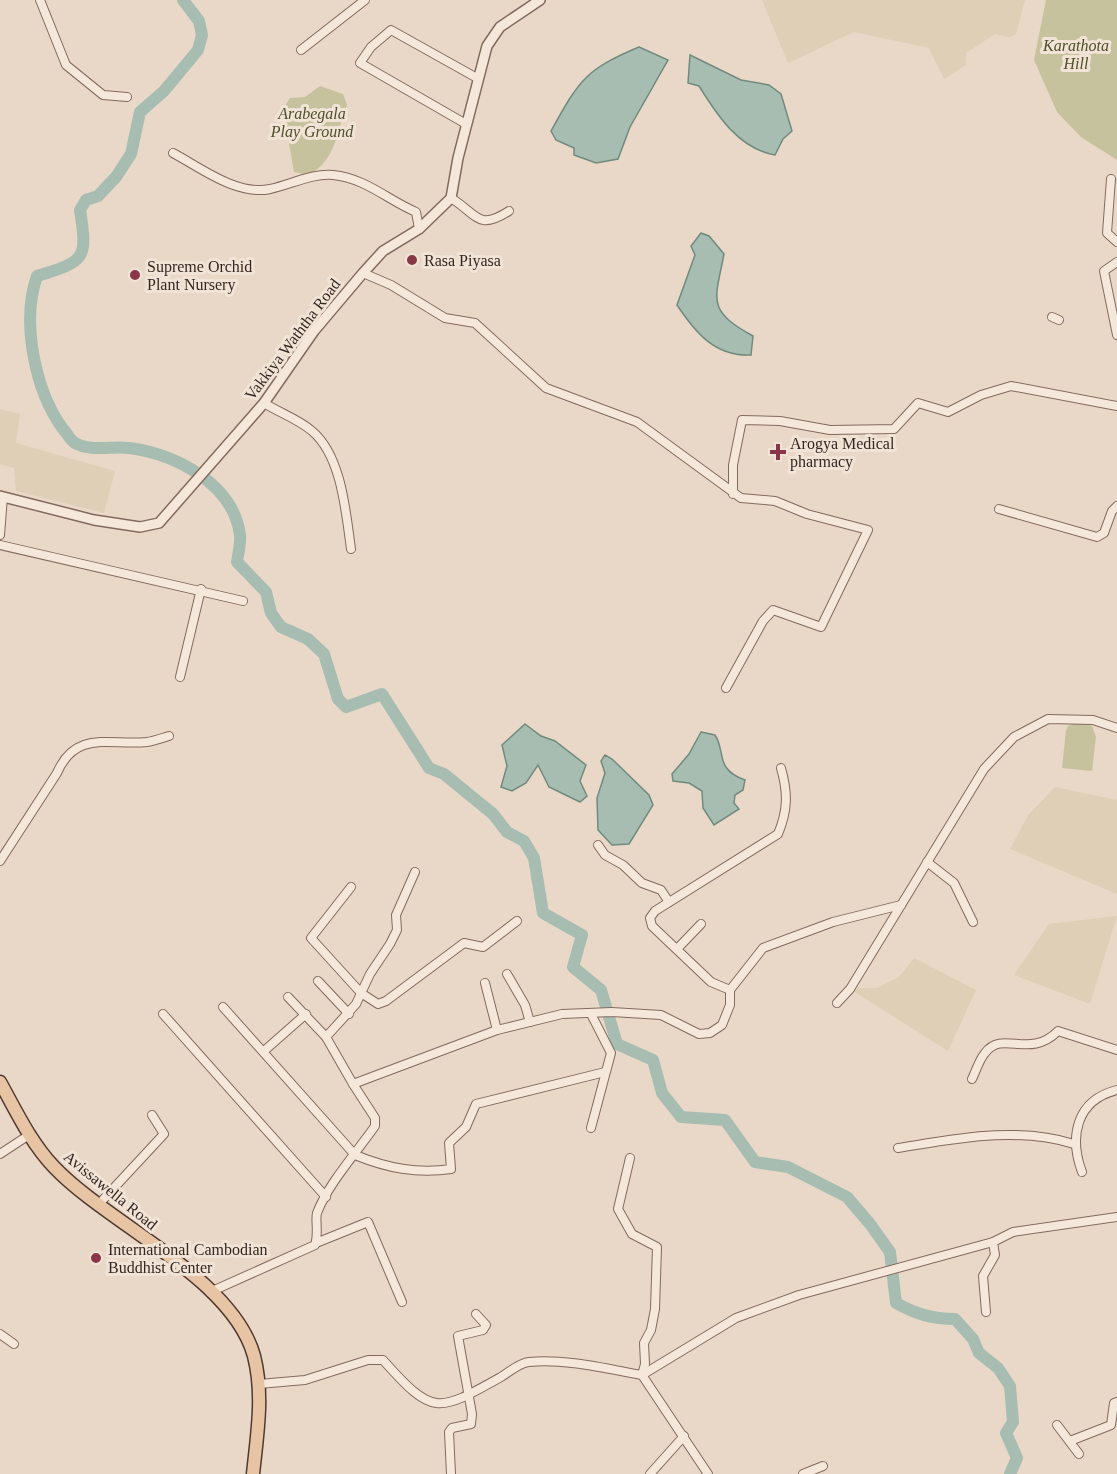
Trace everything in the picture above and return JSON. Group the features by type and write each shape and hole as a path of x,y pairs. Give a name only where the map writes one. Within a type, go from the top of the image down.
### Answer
{"main road":[{"name":"Avissawella Road","path":"0,1082 29,1135 54,1167 210,1292 229,1310 244,1332 254,1355 259,1384 260,1414 253,1474"}],"street":[{"path":"40,0 66,65 103,95 127,97"},
{"path":"301,50 365,0"},
{"path":"509,211 493,221 483,222 451,198 477,78 493,34 540,0"},
{"path":"466,124 360,63 371,47 391,30 477,78"},
{"path":"173,153 238,188 267,190 332,175 355,181 373,187 399,205 416,212 419,229"},
{"path":"1112,179 1107,233 1117,242"},
{"name":"Vakkiya Waththa Road","path":"1,496 93,520 150,527 159,523 264,403 314,331 363,273 383,251 419,229 451,198"},
{"path":"1117,262 1104,271 1117,335"},
{"path":"363,273 391,285 445,318 475,323 546,388 638,422 733,494 741,498 775,501 807,514 868,530 821,627 773,610 764,621 726,688"},
{"path":"733,494 733,465 742,420 780,421 830,430 894,429 918,403 948,412 981,395 1011,386 1117,406"},
{"path":"264,403 314,432 323,445 342,490 351,549"},
{"path":"0,535 1,496"},
{"path":"999,509 1097,537 1104,534 1112,511 1117,507"},
{"path":"0,546 201,589 243,601"},
{"path":"180,677 201,589"},
{"path":"837,1003 850,989 984,769 1014,737 1048,719 1093,720 1117,728"},
{"path":"0,861 57,773 64,757 96,740 147,742 170,736"},
{"path":"730,990 711,982 652,926 650,918 669,902 778,834 785,817 788,790 781,768"},
{"path":"598,845 605,855 623,865 642,884 661,890 669,902"},
{"path":"927,862 954,883 973,922"},
{"path":"326,1037 349,1014 397,930 396,915 415,872"},
{"path":"351,887 311,938 361,993 378,1004 464,943 483,946 517,921"},
{"path":"353,1084 497,1030 562,1014 612,1012 661,1015 699,1034 710,1033 722,1025 730,1005 730,990 763,948 833,922 901,905"},
{"path":"677,949 701,924"},
{"path":"507,974 525,1005 530,1022"},
{"path":"318,981 349,1014"},
{"path":"484,983 497,1030"},
{"path":"288,998 326,1037 375,1118 375,1126 326,1197 316,1216 319,1233 316,1243"},
{"path":"222,1007 264,1051 355,1155 382,1166 427,1172 451,1169 449,1143 466,1127 476,1104 605,1072"},
{"path":"591,1128 611,1053 596,1013"},
{"path":"163,1014 326,1197"},
{"path":"264,1051 306,1014"},
{"path":"972,1079 985,1053 994,1045 1007,1042 1028,1046 1047,1043 1058,1031 1117,1050"},
{"path":"1082,1172 1074,1144 1079,1118 1093,1103 1117,1090"},
{"path":"99,1204 165,1134 152,1115"},
{"path":"0,1154 29,1135"},
{"path":"898,1148 985,1135 1059,1139 1074,1144"},
{"path":"630,1158 618,1209 632,1234 657,1247 655,1309 651,1330 645,1343 645,1364 642,1376 708,1474"},
{"path":"259,1384 305,1380 368,1360 383,1360 412,1392 428,1402 458,1401 531,1362 587,1365 642,1376 736,1318 799,1295 993,1242 1013,1232 1117,1217"},
{"path":"210,1292 301,1254 316,1243 368,1222 402,1302"},
{"path":"986,1312 984,1276 995,1255 993,1242"},
{"path":"451,1474 449,1432 452,1428 471,1424 458,1336 483,1330 486,1325 476,1314"},
{"path":"0,1334 14,1344"},
{"path":"1070,1442 1111,1425 1113,1403 1117,1402"},
{"path":"1057,1425 1078,1454"},
{"path":"650,1474 684,1436"},
{"path":"802,1474 823,1466"}],"shaded area":[{"path":"762,0 1025,0 1016,34 1010,37 995,34 966,53 966,65 944,79 929,48 854,32 788,63"},
{"path":"639,47 668,60 630,127 618,159 596,163 574,155 574,148 556,140 551,131 569,100 594,71"},
{"path":"690,55 741,80 769,85 781,94 792,131 783,139 775,155 762,152 740,138 721,119 699,86 688,83"},
{"path":"701,233 709,236 724,254 718,283 718,303 727,319 753,336 751,355 727,352 707,341 677,305 695,255 691,246"},
{"path":"0,409 20,414 16,443 115,471 104,513 16,491 14,468 0,464"},
{"path":"525,724 541,736 555,741 586,765 580,781 587,796 580,802 549,787 538,765 526,783 512,791 501,787 507,766 502,745"},
{"path":"701,732 715,735 722,759 729,771 745,780 743,790 735,795 734,803 739,809 714,825 703,808 702,791 689,783 673,781 672,774 689,754"},
{"path":"605,755 649,795 653,805 629,844 612,845 598,830 597,798 605,773 601,761"},
{"path":"1055,787 1117,800 1117,894 1010,849 1029,814"},
{"path":"1117,916 1090,1004 1014,975 1049,924"},
{"path":"914,958 976,990 948,1051 850,989 877,988 899,977"}],"green space":[{"name":"Karathota Hill","path":"1046,0 1117,0 1117,160 1081,137 1057,112 1034,60"},
{"name":"Arabegala Play Ground","path":"320,86 343,94 347,105 334,144 325,161 309,175 294,172 283,109 290,98 305,97"},
{"path":"1079,722 1092,726 1096,737 1092,771 1062,768 1066,730 1068,726"}],"waterway":[{"path":"183,0 199,21 202,35 198,50 164,91 140,112 131,154 116,177 98,196 86,200 80,210 83,239 80,256 74,262 37,276 32,294 31,335 38,376 53,413 72,440 81,446 147,451 182,464 214,486 226,500 235,517 240,535 237,562 266,592 271,613 281,627 308,639 324,654 338,699 346,707 382,694 429,768 444,774 493,814 507,832 524,841 534,858 543,913 582,935 573,967 601,990 617,1044 653,1060 662,1093 681,1117 725,1120 755,1162 788,1167 847,1197 890,1252 896,1303 924,1315 955,1319 973,1339 979,1353 998,1368 1010,1386 1013,1422 1006,1433 1017,1458 1010,1474"}],"place":[{"name":"Rasa Piyasa","path":"412,260"},
{"name":"Supreme Orchid Plant Nursery","path":"135,275"},
{"name":"Arogya Medical pharmacy","path":"778,452"},
{"name":"International Cambodian Buddhist Center","path":"96,1258"}]}
